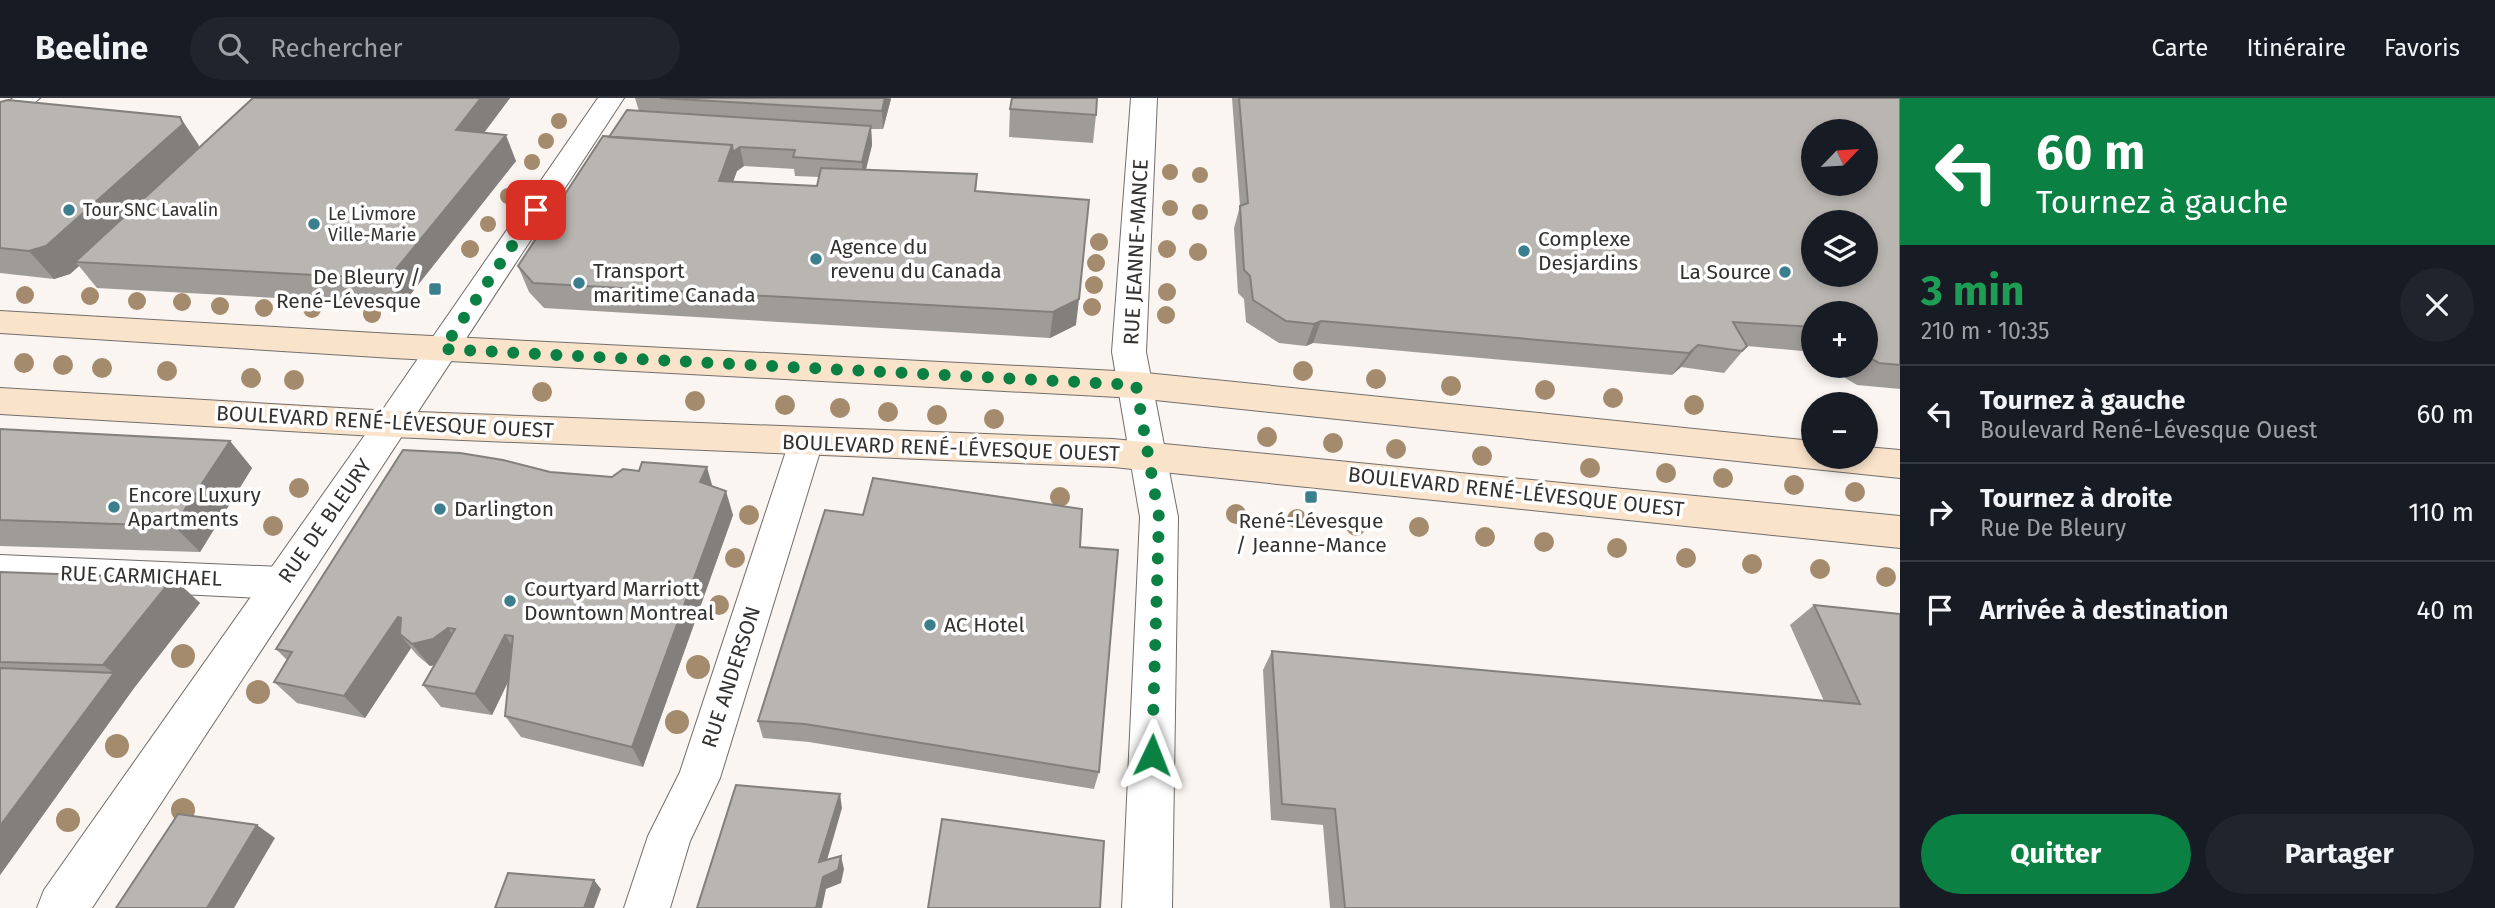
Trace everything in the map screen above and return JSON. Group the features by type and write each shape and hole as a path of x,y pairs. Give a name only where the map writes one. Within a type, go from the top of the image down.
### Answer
{"main road":[{"path":"0,322 443,349 1136,385 1801,454"},
{"name":"BOULEVARD RENÉ-LÉVESQUE OUEST","path":"0,401 393,424 1146,456 1900,531"},
{"path":"1878,462 1900,464"}],"street":[{"path":"0,119 28,98"},
{"name":"RUE DE BLEURY","path":"62,908 393,424 611,98"},
{"name":"RUE JEANNE-MANCE","path":"1144,98 1129,352 1159,517 1147,908"},
{"name":"RUE ANDERSON","path":"647,908 670,836 699,778 806,442"},
{"name":"RUE CARMICHAEL","path":"0,570 282,583"}],"building":[{"name":"Le Livmore Ville-Marie","path":"253,98 481,98 456,130 506,135 388,279 75,262"},
{"path":"660,98 885,98 882,111"},
{"path":"1012,98 1097,98 1096,115 1010,109"},
{"name":"Complexe Desjardins","path":"1239,98 1900,98 1900,365 1878,362 1878,301 1801,301 1801,326 1733,322 1747,346 1742,351 1698,345 1689,353 1321,321 1314,324 1286,321 1253,300 1250,276 1244,270 1240,206 1248,203"},
{"name":"Tour SNC Lavalin","path":"8,100 180,117 183,124 46,246 29,251 0,248 0,102"},
{"path":"627,110 871,126 862,162 793,157 795,150 740,147 733,152 732,145 609,137"},
{"name":"Agence du revenu du Canada","path":"603,136 732,145 719,181 817,186 821,168 977,174 975,191 1089,200 1079,299 1053,312 533,283 518,266"},
{"name":"Encore Luxury Apartments","path":"0,429 230,441 174,526 0,520"},
{"path":"403,450 460,453 550,472 612,477 623,469 639,471 642,462 707,467 700,482 726,491 632,747 505,716 513,636 505,635 475,694 423,685 455,629 448,628 433,639 412,644 400,634 401,618 398,617 344,696 274,682 292,652 276,649"},
{"path":"873,478 1082,509 1080,547 1118,550 1099,772 805,724 758,721 825,510 863,515"},
{"path":"0,572 173,578 103,665 0,662"},
{"path":"1814,605 1900,614 1900,908 1345,908 1335,809 1282,804 1272,651 1860,704"},
{"path":"0,668 114,673 0,826"},
{"path":"736,785 840,794 819,862 841,856 838,870 823,877 816,908 697,908"},
{"path":"178,814 257,825 207,908 116,908"},
{"path":"942,819 1104,841 1100,908 928,908"},
{"path":"508,873 594,880 584,908 495,908"}],"place":[{"name":"Tour SNC Lavalin","path":"69,210"},
{"name":"Le Livmore Ville-Marie","path":"314,224"},
{"name":"Complexe Desjardins","path":"1524,251"},
{"name":"Agence du revenu du Canada","path":"816,259"},
{"name":"La Source","path":"1785,272"},
{"name":"Transport maritime Canada","path":"579,283"},
{"name":"De Bleury / René-Lévesque","path":"435,289"},
{"name":"René-Lévesque / Jeanne-Mance","path":"1311,497"},
{"name":"Encore Luxury Apartments","path":"114,507"},
{"name":"Darlington","path":"440,509"},
{"name":"Courtyard Marriott Downtown Montreal","path":"510,601"},
{"name":"AC Hotel","path":"930,625"}],"route":[{"path":"536,210 443,349 1136,385 1146,456 1159,517 1152,755"}]}
